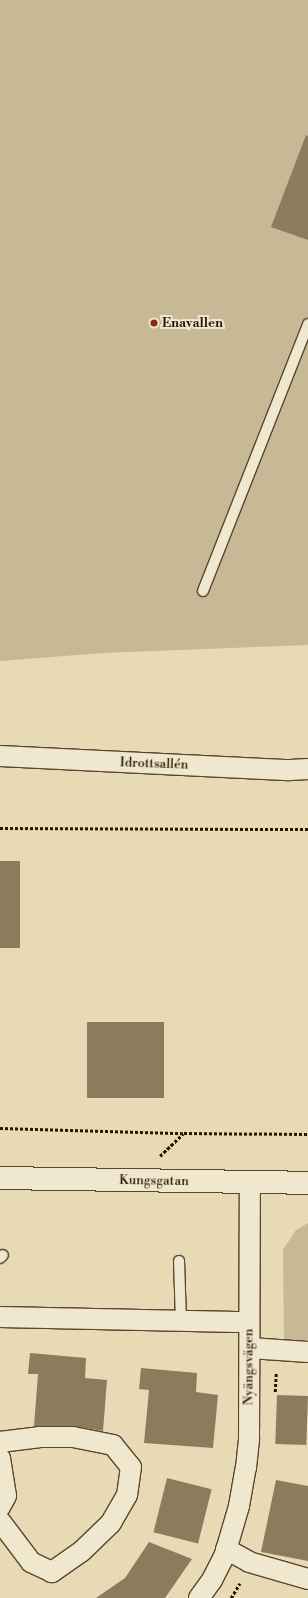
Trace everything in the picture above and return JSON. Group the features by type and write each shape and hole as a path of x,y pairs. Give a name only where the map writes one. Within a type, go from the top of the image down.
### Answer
{"street":[{"name":"Idrottsallén","path":"0,756 290,770 308,769"},
{"name":"Kungsgatan","path":"0,1178 308,1183"},
{"name":"Nyängsvägen","path":"199,1598 212,1580 226,1549 239,1506 246,1468 249,1437 250,1183"},
{"path":"0,1317 249,1322"},
{"path":"250,1348 308,1352"},
{"path":"0,1442 39,1438 73,1437 113,1446 131,1467 127,1495 111,1523 82,1551 52,1572 31,1562 0,1521"},
{"path":"0,1458 6,1496 0,1507"},
{"path":"226,1549 249,1562 308,1579"}],"lane":[{"path":"203,591 308,324"},
{"path":"179,1261 181,1320"}],"path":[{"path":"0,828 308,829"},
{"path":"0,1128 184,1134 308,1134"},
{"path":"160,1156 184,1134"}],"shaded area":[{"name":"Enavallen","path":"0,0 308,0 308,645 103,653 0,661"},
{"path":"308,1223 308,1340 284,1340 283,1250 296,1230"}],"building":[{"path":"306,135 308,136 308,240 271,227"},
{"path":"0,861 20,861 20,948 0,948"},
{"path":"87,1022 164,1022 164,1098 87,1098"},
{"path":"30,1353 86,1358 85,1378 107,1380 103,1431 73,1426 34,1426 38,1374 28,1374"},
{"path":"141,1368 197,1373 196,1392 218,1395 213,1448 144,1443 149,1390 139,1389"},
{"path":"277,1395 308,1396 306,1445 275,1444"},
{"path":"167,1478 212,1489 198,1543 153,1532"},
{"path":"276,1480 308,1486 308,1561 261,1552"},
{"path":"149,1542 192,1559 165,1598 96,1598 125,1578"}],"place":[{"name":"Enavallen","path":"154,323"}]}
